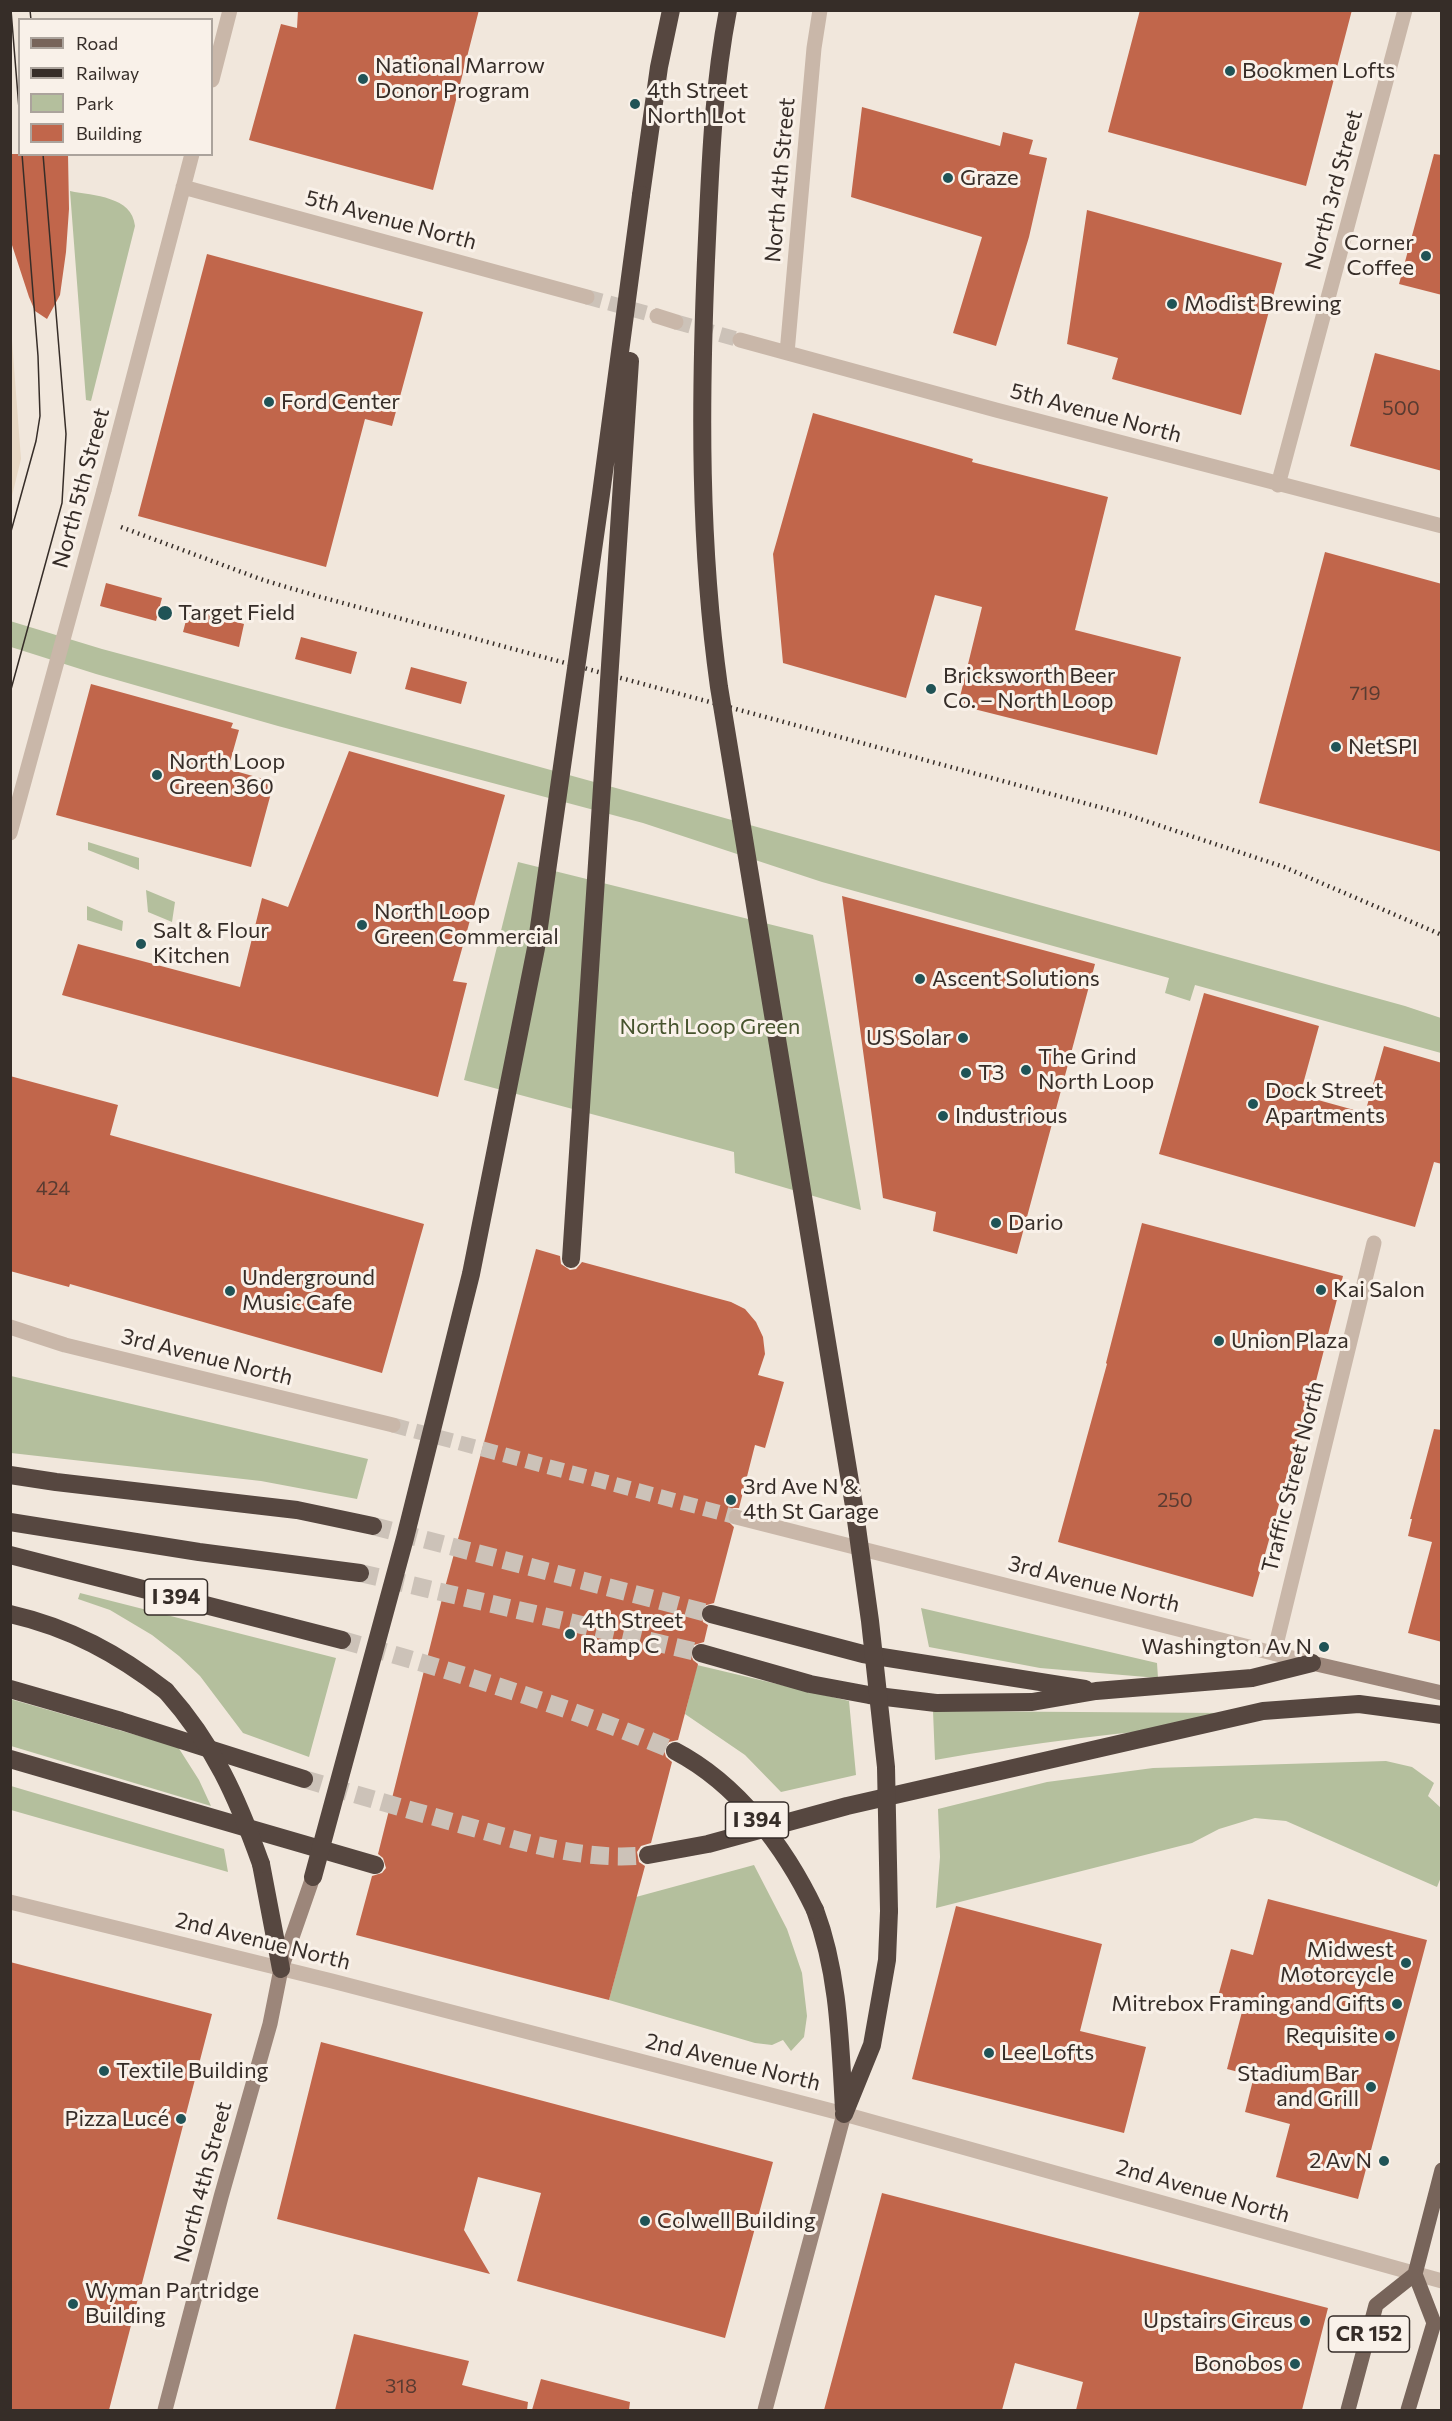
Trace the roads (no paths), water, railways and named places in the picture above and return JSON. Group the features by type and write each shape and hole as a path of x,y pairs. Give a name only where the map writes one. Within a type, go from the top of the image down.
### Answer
{"highway":[{"path":"313,1877 410,1518 468,1285 536,948 600,506 659,67 671,10"},
{"path":"728,10 710,162 702,366 702,504 708,597 719,687 850,1483 870,1621 886,1767 889,1911 887,1960 872,2045 844,2114"},
{"path":"571,1259 641,195"},
{"path":"10,1475 297,1510 373,1526"},
{"path":"10,1522 199,1552 360,1573"},
{"name":"I 394","path":"10,1555 342,1640"},
{"path":"10,1614 33,1619 83,1638 117,1656 166,1691 204,1737 235,1796 261,1864 281,1968"},
{"path":"711,1614 863,1654 1096,1691"},
{"path":"701,1653 810,1684 869,1695 936,1703 1032,1702 1096,1691 1252,1678 1312,1663"},
{"path":"10,1689 122,1721 304,1779"},
{"path":"648,1854 708,1844 847,1806 1263,1711 1359,1704 1442,1715"},
{"name":"I 394","path":"675,1751 696,1762 748,1810 782,1850 801,1880 815,1910 830,1956 835,1985 844,2114"},
{"path":"10,1759 375,1865"}],"main road":[{"name":"3rd Avenue North","path":"1312,1663 1442,1693"},
{"name":"North 4th Street","path":"165,2410 221,2197 270,2024 281,1968 313,1877"},
{"path":"765,2410 844,2114"},
{"path":"1415,2274 1442,2170"},
{"name":"CR 152","path":"1348,2410 1376,2305 1415,2274 1434,2323 1407,2410"}],"street":[{"path":"213,76 230,10"},
{"name":"North 4th Street","path":"787,353 813,48 820,10"},
{"name":"North 3rd Street","path":"1278,485 1405,10"},
{"name":"North 5th Street","path":"10,833 104,490 191,156"},
{"name":"5th Avenue North","path":"183,187 587,297"},
{"path":"657,316 676,322"},
{"name":"5th Avenue North","path":"740,340 1278,485 1442,526"},
{"name":"Traffic Street North","path":"1274,1653 1374,1243"},
{"name":"3rd Avenue North","path":"10,1327 65,1345 393,1425"},
{"name":"3rd Avenue North","path":"736,1517 1312,1663"},
{"name":"2nd Avenue North","path":"10,1902 281,1968 844,2114 1442,2281"}],"tunnel":[{"path":"587,297 657,316"},
{"path":"676,322 740,340"},
{"path":"393,1425 736,1517"},
{"path":"373,1526 711,1614"},
{"path":"360,1573 701,1653"},
{"path":"342,1640 510,1690 675,1751"},
{"path":"304,1779 508,1838 554,1849 601,1856 648,1855"}],"tram line":[{"path":"11,10 18,96"},
{"path":"30,10 31,18"},
{"path":"10,535 36,441 40,416 38,356 22,156"},
{"path":"10,693 62,503 66,434 43,156"}],"railway":[{"path":"121,527 263,580 317,596 1125,814 1284,867 1442,935"}],"place":[{"name":"Bookmen Lofts","path":"1230,71"},
{"name":"National Marrow Donor Program","path":"363,79"},
{"name":"4th Street North Lot","path":"635,104"},
{"name":"Graze","path":"948,178"},
{"name":"Corner Coffee","path":"1426,256"},
{"name":"Modist Brewing","path":"1172,304"},
{"name":"Ford Center","path":"269,402"},
{"name":"Target Field","path":"165,613"},
{"name":"Bricksworth Beer Co. – North Loop","path":"931,689"},
{"name":"NetSPI","path":"1336,747"},
{"name":"North Loop Green 360","path":"157,775"},
{"name":"North Loop Green Commercial","path":"362,925"},
{"name":"Salt & Flour Kitchen","path":"141,944"},
{"name":"Ascent Solutions","path":"920,979"},
{"name":"US Solar","path":"963,1038"},
{"name":"The Grind North Loop","path":"1026,1070"},
{"name":"T3","path":"966,1073"},
{"name":"Dock Street Apartments","path":"1253,1104"},
{"name":"Industrious","path":"943,1116"},
{"name":"Dario","path":"996,1223"},
{"name":"Kai Salon","path":"1321,1290"},
{"name":"Underground Music Cafe","path":"230,1291"},
{"name":"Union Plaza","path":"1219,1341"},
{"name":"3rd Ave N & 4th St Garage","path":"731,1500"},
{"name":"4th Street Ramp C","path":"570,1634"},
{"name":"Washington Av N","path":"1324,1647"},
{"name":"Midwest Motorcycle","path":"1406,1963"},
{"name":"Mitrebox Framing and Gifts","path":"1397,2004"},
{"name":"Requisite","path":"1390,2036"},
{"name":"Lee Lofts","path":"989,2053"},
{"name":"Textile Building","path":"104,2071"},
{"name":"Stadium Bar and Grill","path":"1371,2087"},
{"name":"Pizza Lucé","path":"181,2119"},
{"name":"2 Av N","path":"1384,2161"},
{"name":"Colwell Building","path":"645,2221"},
{"name":"Wyman Partridge Building","path":"73,2304"},
{"name":"Upstairs Circus","path":"1305,2321"},
{"name":"Bonobos","path":"1295,2364"}],"park label":[{"name":"North Loop Green","path":"710,1027"}]}
